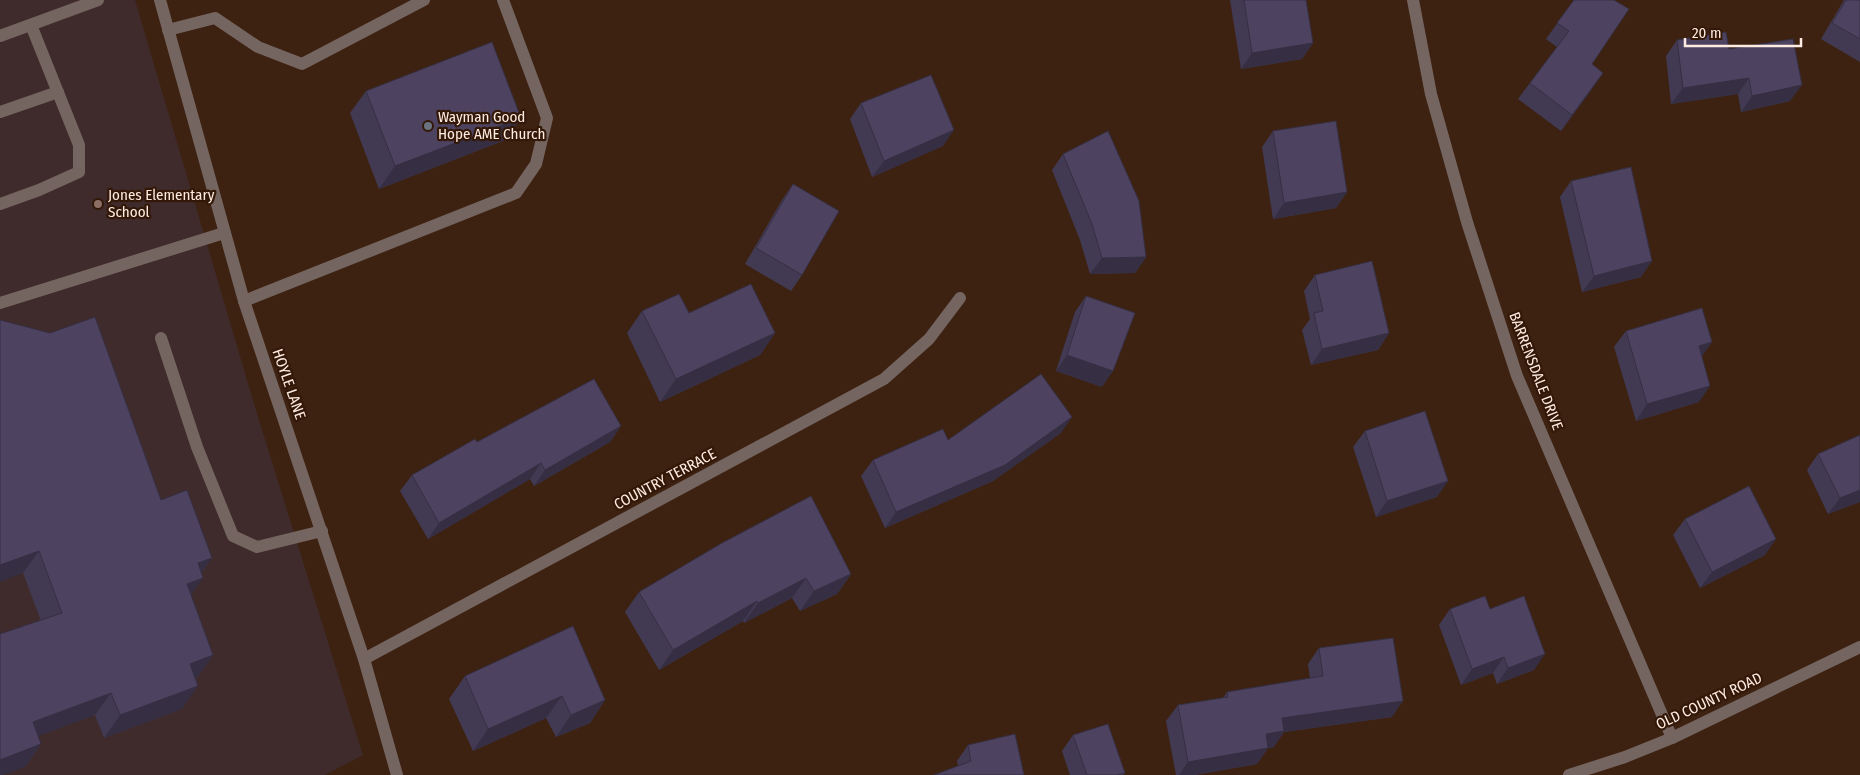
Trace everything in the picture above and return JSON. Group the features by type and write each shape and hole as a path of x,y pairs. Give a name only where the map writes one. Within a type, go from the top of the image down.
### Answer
{"street":[{"path":"0,36 98,0"},
{"name":"HOYLE LANE","path":"160,0 244,301 364,659 397,775"},
{"path":"168,30 215,18 258,47 302,64 424,0"},
{"path":"244,301 516,193 536,164 547,118 503,0"},
{"name":"BARRENSDALE DRIVE","path":"1413,0 1431,94 1467,222 1517,376 1672,738"},
{"path":"0,204 39,190 79,172 79,145 31,25"},
{"path":"0,112 58,92"},
{"path":"0,303 224,233"},
{"name":"COUNTRY TERRACE","path":"364,659 884,379 929,339 960,298"},
{"path":"161,338 197,447 233,536 257,547 322,531"},
{"name":"OLD COUNTY ROAD","path":"1569,775 1625,757 1672,738 1860,647"}],"shaded area":[{"name":"Jones Elementary School","path":"0,0 135,0 255,407 363,755 325,775 0,775"}],"building":[{"path":"1244,0 1306,0 1313,43 1252,53"},
{"path":"1574,0 1614,0 1629,9 1592,64 1603,73 1572,115 1530,83 1569,31 1557,23"},
{"path":"1846,0 1860,0 1860,39 1832,23"},
{"path":"1726,32 1729,49 1793,39 1802,85 1752,96 1749,78 1683,88 1677,40"},
{"name":"Wayman Good Hope AME Church","path":"492,42 521,118 395,166 366,91"},
{"path":"931,75 954,130 884,161 861,103"},
{"path":"1336,121 1347,192 1284,203 1273,131"},
{"path":"1108,131 1139,201 1146,257 1102,258 1092,224 1063,154"},
{"path":"1631,167 1652,261 1594,276 1571,181"},
{"path":"793,184 839,211 802,275 756,248"},
{"path":"1372,261 1389,333 1322,349 1314,313 1323,311 1315,275"},
{"path":"751,284 775,333 676,379 642,311 679,294 689,313"},
{"path":"1086,296 1135,313 1113,371 1067,355"},
{"path":"1702,308 1712,342 1699,346 1710,386 1647,404 1626,331"},
{"path":"95,317 161,500 187,490 212,558 198,563 203,578 187,584 213,655 190,664 198,686 120,715 111,693 33,722 41,744 0,760 0,634 62,613 39,551 0,565 0,320 50,333"},
{"path":"1041,374 1072,417 1005,465 896,512 873,460 943,429 948,440"},
{"path":"594,379 621,426 545,470 541,463 439,523 412,475 475,439 477,442"},
{"path":"1425,411 1448,481 1387,501 1365,431"},
{"path":"1860,435 1860,490 1840,498 1818,454"},
{"path":"1749,486 1776,539 1712,572 1685,519"},
{"path":"811,496 851,574 814,591 806,578 758,603 757,601 673,650 639,592 722,543"},
{"path":"1485,596 1490,609 1524,596 1545,654 1508,668 1504,657 1472,669 1450,609"},
{"path":"573,626 605,700 571,715 562,696 488,729 465,676"},
{"path":"1393,638 1403,701 1282,718 1284,731 1266,734 1268,748 1188,762 1178,705 1228,697 1227,692 1323,676 1319,648"},
{"path":"1108,724 1125,773 1117,775 1087,775 1073,735"},
{"path":"1015,734 1024,775 934,775 971,761 968,745"}],"place":[{"name":"Wayman Good Hope AME Church","path":"428,126"},
{"name":"Jones Elementary School","path":"98,204"}]}
